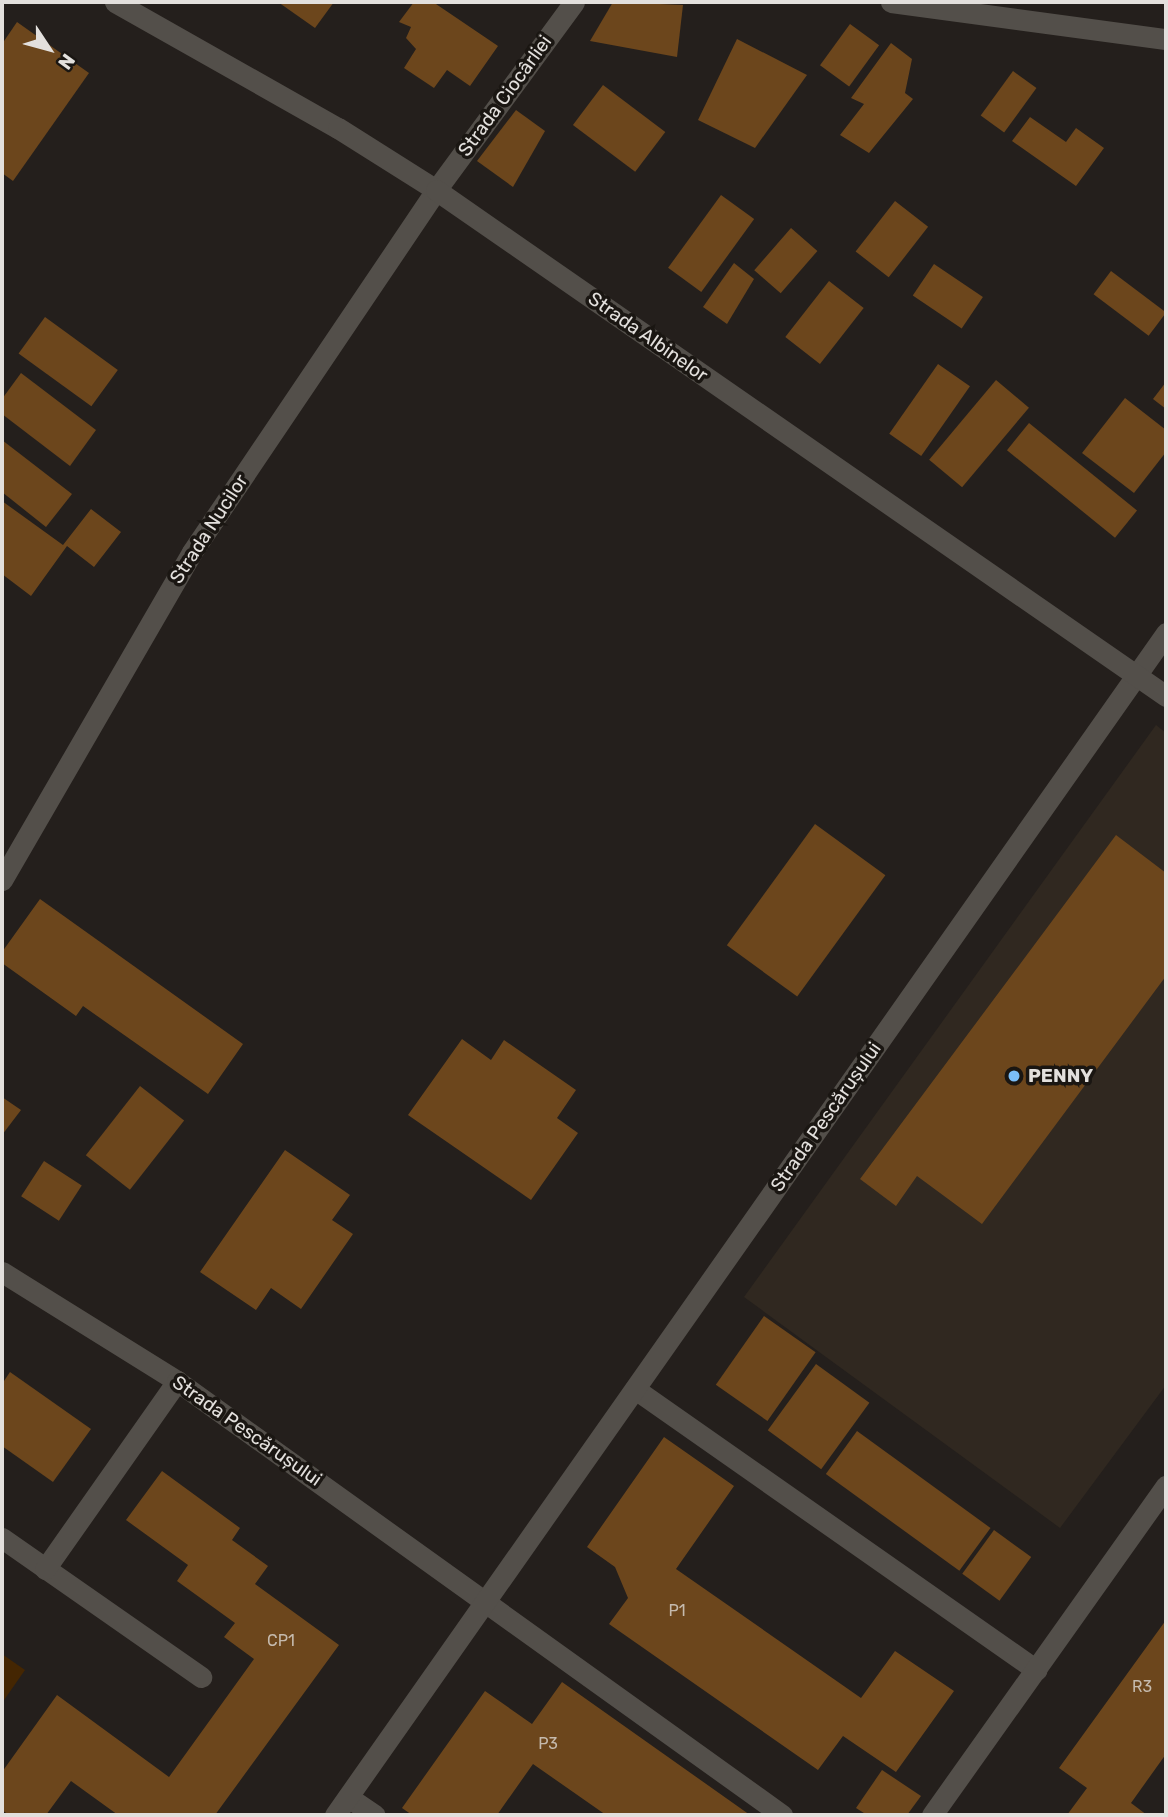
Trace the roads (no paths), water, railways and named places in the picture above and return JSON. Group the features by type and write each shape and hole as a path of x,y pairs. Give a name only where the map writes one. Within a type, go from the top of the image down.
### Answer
{"street":[{"name":"Strada Albinelor","path":"115,2 338,128 436,190 1166,696"},
{"name":"Strada Ciocârliei","path":"436,190 574,2"},
{"path":"891,2 1166,39"},
{"name":"Strada Nucilor","path":"2,880 192,552 436,190"},
{"name":"Strada Pescărușului","path":"335,1815 1166,633"},
{"name":"Strada Pescărușului","path":"2,1272 177,1381 782,1815"},
{"path":"45,1569 177,1381"},
{"path":"635,1389 1036,1670"},
{"path":"932,1815 1166,1486"},
{"path":"2,1538 201,1677"},
{"path":"348,1797 375,1815"}],"place":[{"name":"PENNY","path":"1014,1076"}]}
